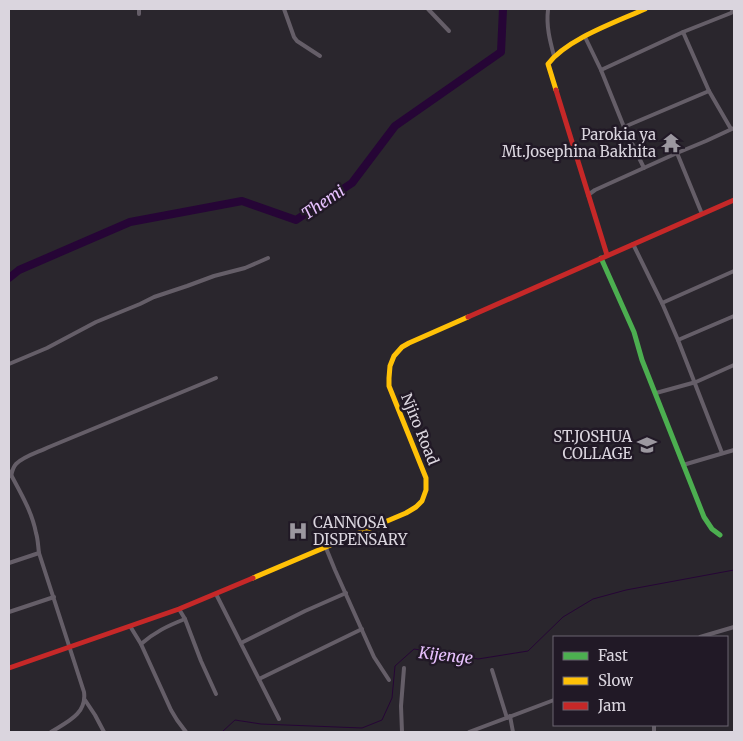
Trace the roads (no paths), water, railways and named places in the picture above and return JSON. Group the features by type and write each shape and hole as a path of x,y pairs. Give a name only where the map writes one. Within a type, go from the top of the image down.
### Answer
{"street":[{"path":"428,9 449,31"},
{"path":"645,9 585,37 554,56 548,64 599,228 604,257 634,332 642,360 704,517 712,529 720,535"},
{"path":"286,10 294,38 320,56"},
{"path":"548,10 547,19 554,56"},
{"path":"600,70 683,32 733,12"},
{"path":"588,196 595,190 732,128 709,91 683,32"},
{"path":"585,37 644,168"},
{"path":"624,127 709,91"},
{"path":"677,153 702,214"},
{"name":"Njiro Road","path":"9,668 216,594 406,513 419,505 424,498 427,485 425,474 389,386 388,372 390,362 395,353 409,343 734,200"},
{"path":"633,244 662,303 696,382 722,454"},
{"path":"9,364 47,348 96,322 154,297 214,276 244,268 268,258"},
{"path":"662,303 734,271"},
{"path":"678,340 734,316"},
{"path":"656,393 696,382 734,365"},
{"path":"104,732 85,700 68,647 63,624 39,552 33,520 10,472 16,464 49,447 216,378"},
{"path":"683,465 734,450"},
{"path":"326,548 374,657 389,680"},
{"path":"9,563 39,552"},
{"path":"241,643 346,593"},
{"path":"216,594 279,720"},
{"path":"9,612 54,597"},
{"path":"179,608 185,619 200,661 216,694"},
{"path":"141,644 163,628 185,619"},
{"path":"130,626 141,644 176,720 185,731"},
{"path":"706,636 734,627"},
{"path":"259,679 362,629"},
{"path":"402,732 401,706 404,668"},
{"path":"492,670 513,732"},
{"path":"51,732 78,713 83,708 85,700"},
{"path":"469,732 553,700"},
{"path":"178,732 185,731"}],"waterway":[{"name":"Themi","path":"9,278 19,270 130,222 242,201 296,220 352,183 395,126 501,52 503,9"},
{"name":"Kijenge","path":"222,732 235,720 261,724 362,728 382,720 392,698 395,666 414,649 478,659 528,651 563,617 593,599 626,590 734,570"}],"place":[{"name":"Parokia ya Mt.Josephina Bakhita","path":"671,143"},
{"name":"ST.JOSHUA COLLAGE","path":"647,445"},
{"name":"CANNOSA DISPENSARY","path":"298,531"}]}
